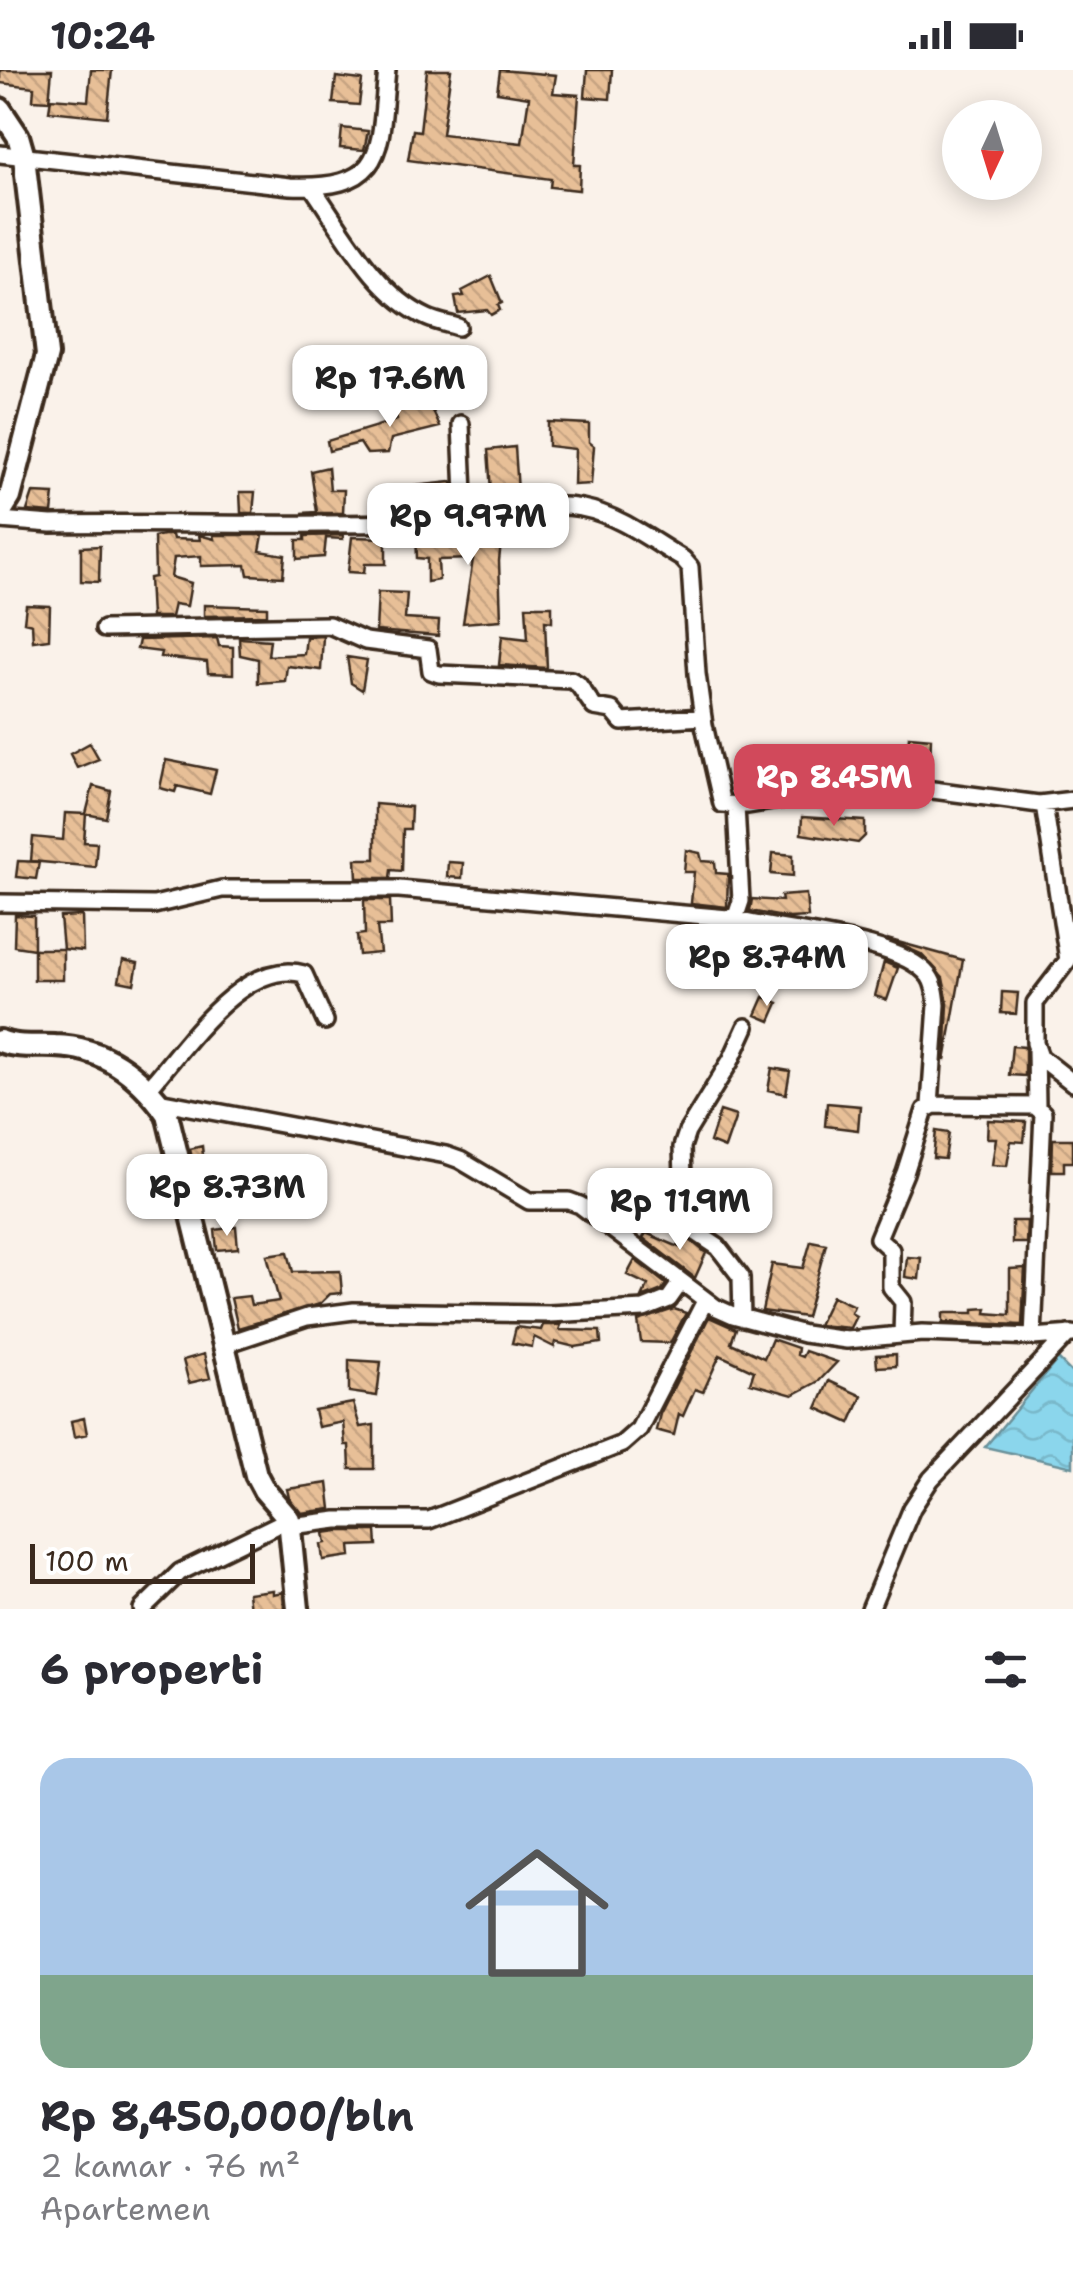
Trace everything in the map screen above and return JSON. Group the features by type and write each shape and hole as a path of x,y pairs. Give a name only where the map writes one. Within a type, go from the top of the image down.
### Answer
{"street":[{"path":"0,154 312,187 354,177 368,167 379,151 387,70"},
{"path":"0,109 18,136 24,157 46,362 10,497 0,516 51,524 390,523 535,508 581,508 623,524 688,563 693,580 703,717 720,801 726,806 825,792 910,787 1044,804 1073,800"},
{"path":"312,187 374,273 404,304 428,318 458,328"},
{"path":"461,424 465,518"},
{"path":"104,629 328,625 370,642 428,650 434,673 571,680 594,707 612,710 622,722 703,717"},
{"path":"1032,1337 1043,1162 1043,1113 1037,1106 1035,1003 1068,960 1044,804"},
{"path":"728,918 736,916 742,901 736,806"},
{"path":"0,903 154,905 222,889 399,889 728,918 886,951 926,972 935,989 937,1005 930,1105 878,1238 891,1250 891,1287 903,1302 902,1335"},
{"path":"152,1095 210,1016 242,987 268,974 304,974 325,1021"},
{"path":"742,1318 741,1277 718,1247 697,1232 684,1210 682,1147 746,1026"},
{"path":"0,1041 92,1050 119,1064 152,1095 172,1128 256,1475 290,1522 298,1609"},
{"path":"1036,1050 1044,1062 1073,1083"},
{"path":"152,1095 454,1157 529,1201 569,1201 580,1205 705,1300 742,1318 804,1334 848,1340 902,1335 1071,1334"},
{"path":"930,1105 1037,1106"},
{"path":"223,1345 307,1317 354,1311 550,1314 644,1309 669,1300 681,1282"},
{"path":"142,1609 180,1572 290,1522 429,1520 622,1444 638,1429 705,1300"},
{"path":"870,1609 912,1508 931,1479 1071,1334"}],"water":[{"path":"1058,1359 1073,1374 1073,1467 985,1447"}],"building":[{"path":"0,70 52,70 49,101 33,100 34,87 0,83"},
{"path":"91,70 112,70 107,117 49,111 51,98 88,101"},
{"path":"427,70 451,70 442,134 522,143 529,97 497,92 500,70 556,75 553,93 579,95 574,165 580,165 579,190 550,187 551,179 408,160 413,130 420,131"},
{"path":"587,70 612,70 610,99 585,97"},
{"path":"336,77 362,80 359,105 333,103"},
{"path":"342,128 368,131 364,150 340,148"},
{"path":"491,276 502,303 498,305 500,310 491,315 487,310 458,313 455,297 464,296 462,291"},
{"path":"429,402 440,427 391,439 388,453 367,454 360,443 329,451 327,441 397,420 394,409"},
{"path":"548,422 589,424 589,442 594,446 591,484 574,485 575,449 548,446"},
{"path":"515,447 518,491 491,491 488,450"},
{"path":"328,467 330,490 344,490 343,513 302,513 317,512 311,471"},
{"path":"452,482 453,509 386,512 385,489"},
{"path":"240,492 255,492 253,513 241,513"},
{"path":"33,493 54,494 52,513 27,511"},
{"path":"462,530 463,535 502,532 501,620 463,623 473,559 438,560 439,580 427,582 427,559 417,558 416,534"},
{"path":"199,535 214,539 213,535 263,535 260,551 285,555 283,577 248,575 246,565 201,566 201,556 174,558 171,577 191,583 187,606 174,604 171,617 151,617 149,578 155,577 154,537 200,540"},
{"path":"343,535 343,539 326,538 324,557 297,559 297,540 305,540 305,536"},
{"path":"352,537 386,538 386,564 365,564 364,573 348,572"},
{"path":"100,546 99,582 81,581 81,547"},
{"path":"378,592 407,593 405,619 439,621 438,636 376,631"},
{"path":"26,605 50,606 49,639 33,641 32,624 24,622"},
{"path":"204,605 267,607 267,615 204,616"},
{"path":"526,606 552,606 552,622 545,621 547,668 499,665 502,636 528,639"},
{"path":"323,636 321,670 287,666 285,681 258,683 258,659 240,655 239,638 270,640 268,656 304,654 306,637"},
{"path":"217,638 219,646 233,647 233,674 208,673 207,662 160,657 161,652 137,649 139,640"},
{"path":"347,657 367,660 362,690 351,683"},
{"path":"909,736 931,738 930,762 907,760"},
{"path":"90,743 99,759 77,768 70,754"},
{"path":"166,760 216,770 210,794 177,786 175,792 160,788"},
{"path":"93,786 111,791 106,818 86,814"},
{"path":"375,804 411,807 410,829 403,829 402,871 391,870 390,878 357,878 356,859 375,859"},
{"path":"65,813 86,814 84,842 97,843 95,867 31,861 33,837 63,840"},
{"path":"802,817 865,821 865,836 858,843 801,834"},
{"path":"686,850 700,853 702,861 715,862 716,873 728,874 727,907 691,903 694,872 684,872"},
{"path":"773,853 793,855 793,876 771,874"},
{"path":"18,861 39,862 36,879 16,877"},
{"path":"448,862 463,863 462,878 447,877"},
{"path":"806,894 808,917 750,911 752,899 782,901 781,896"},
{"path":"364,900 390,900 391,926 377,926 380,953 359,955 357,935 365,934"},
{"path":"15,915 34,916 34,949 14,946"},
{"path":"82,916 83,951 63,949 60,917"},
{"path":"887,939 963,960 945,1061 948,1004 943,978 921,954"},
{"path":"746,946 840,958 841,951 855,954 850,986 828,983 829,971 784,968 784,975 764,974 764,968 744,966"},
{"path":"34,949 63,949 63,980 34,980"},
{"path":"123,960 138,963 134,984 119,981"},
{"path":"884,962 898,968 887,1000 875,996"},
{"path":"1002,992 1018,993 1016,1014 1001,1013"},
{"path":"764,997 778,1003 770,1021 756,1015"},
{"path":"1012,1046 1025,1047 1025,1076 1009,1075"},
{"path":"772,1068 790,1071 786,1094 768,1090"},
{"path":"827,1103 860,1106 858,1130 825,1126"},
{"path":"720,1111 736,1116 725,1148 710,1142"},
{"path":"988,1120 1026,1122 1024,1142 1011,1141 1007,1166 992,1165 996,1138 987,1138"},
{"path":"936,1131 949,1133 945,1159 933,1158"},
{"path":"1053,1139 1073,1139 1073,1162 1064,1162 1064,1171 1052,1171"},
{"path":"202,1146 205,1175 196,1176 190,1149"},
{"path":"700,1184 713,1184 714,1202 706,1202 706,1216 700,1216 695,1207 695,1191 700,1191"},
{"path":"1012,1221 1027,1221 1026,1243 1012,1243"},
{"path":"236,1227 238,1248 217,1250 215,1230"},
{"path":"646,1233 679,1247 684,1235 706,1253 695,1278 643,1238"},
{"path":"811,1241 826,1244 806,1317 762,1311 772,1264 803,1268"},
{"path":"288,1252 293,1272 340,1271 342,1293 330,1294 320,1304 238,1328 231,1298 249,1296 251,1305 279,1301 267,1255"},
{"path":"907,1257 921,1258 919,1279 905,1277"},
{"path":"635,1260 666,1284 662,1290 642,1298 648,1285 627,1275"},
{"path":"1025,1268 1022,1325 943,1322 943,1313 974,1313 974,1309 987,1308 986,1313 1010,1315 1010,1269"},
{"path":"832,1296 854,1306 851,1313 856,1316 850,1328 818,1325"},
{"path":"674,1309 686,1313 670,1343 641,1342 638,1321"},
{"path":"709,1317 736,1329 731,1343 764,1358 772,1339 798,1348 797,1355 802,1357 805,1351 837,1362 819,1381 793,1395 750,1383 754,1371 720,1355 703,1392 695,1389 683,1416 679,1414 674,1435 656,1430 660,1414"},
{"path":"543,1325 561,1325 559,1330 600,1331 601,1343 575,1347 555,1342 554,1347 534,1337 532,1347 512,1343 516,1327 541,1330"},
{"path":"204,1354 210,1378 189,1383 183,1360"},
{"path":"896,1354 896,1366 877,1367 876,1355"},
{"path":"349,1360 381,1362 377,1396 349,1392"},
{"path":"829,1381 862,1396 850,1423 817,1408"},
{"path":"353,1403 360,1427 374,1425 374,1469 350,1469 343,1422 318,1427 314,1410"},
{"path":"84,1418 87,1434 74,1437 71,1421"},
{"path":"328,1483 331,1509 301,1513 289,1498 287,1489"},
{"path":"376,1531 377,1545 350,1546 351,1556 323,1560 324,1533"},
{"path":"273,1590 273,1594 283,1592 284,1609 250,1609 248,1593"}]}
